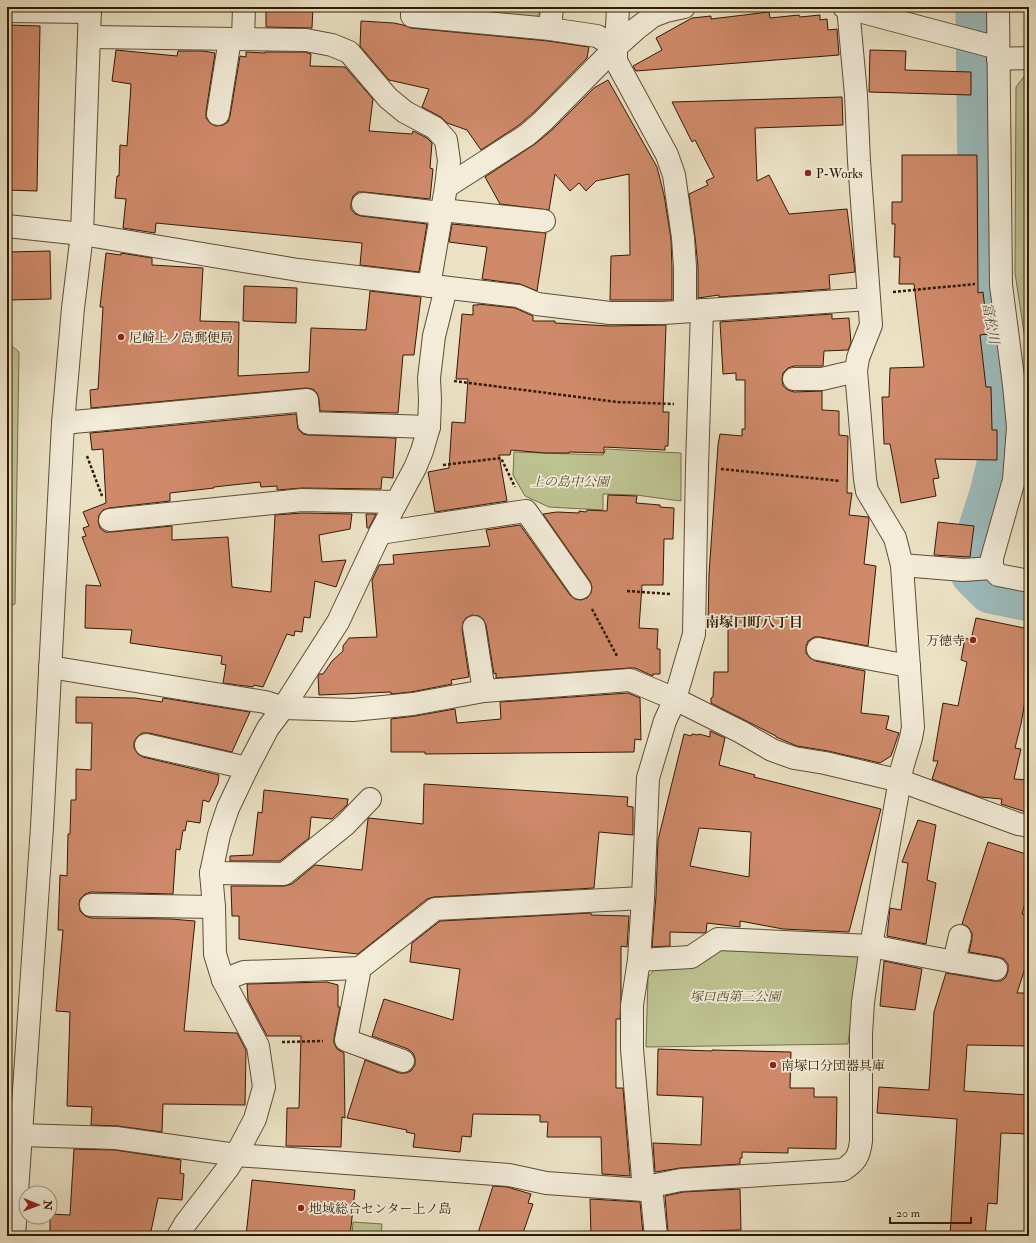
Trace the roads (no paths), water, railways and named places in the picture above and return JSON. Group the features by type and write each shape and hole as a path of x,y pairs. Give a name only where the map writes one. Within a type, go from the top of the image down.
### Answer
{"street":[{"path":"218,114 244,7"},
{"path":"412,7 412,16 550,29 597,36 616,47"},
{"path":"550,29 552,7"},
{"path":"618,7 616,61 667,155 674,175 693,311 698,404 694,634 675,699 664,721 648,778 644,898 639,960 632,1005 632,1049 647,1188 656,1236"},
{"path":"446,187 527,135 543,121 616,47 653,16 684,7"},
{"path":"20,1135 116,1138 236,1155 509,1175 546,1183 647,1188 681,1180 843,1170 853,1163 859,1155 861,1141 862,1002 902,768 913,727 902,565 895,538 867,490 866,484 856,371 858,358 871,325 856,95 847,7 991,49 1029,58"},
{"path":"989,568 1014,480 1021,375 1001,285 991,49 998,7"},
{"path":"7,11 90,9 82,234 73,308 63,423 42,827 14,1236"},
{"path":"89,37 306,40 321,42 341,48 349,52 391,101 405,112 435,128 441,133 446,140 449,161 442,211 434,336 429,378 429,427 422,451 415,468 380,533 338,622 283,708 268,728 228,808 219,834 211,873 214,907 215,954 223,980 258,1046 264,1086 255,1119 236,1155 228,1168 185,1224 178,1236"},
{"path":"363,204 544,221"},
{"path":"7,226 82,234 298,270 518,296 537,304 610,313 663,313 868,297"},
{"path":"794,379 822,379 856,371"},
{"path":"63,423 307,400 309,423 429,427"},
{"path":"110,520 302,500 396,502"},
{"path":"380,533 526,511 580,588"},
{"path":"902,565 963,570 989,568 998,575 1029,581"},
{"path":"474,627 484,691"},
{"path":"818,649 909,666"},
{"path":"50,667 265,702 283,708 353,710 413,704 484,691 630,680 675,699 741,732 772,750 794,758 825,763 900,781 1025,830"},
{"path":"146,745 247,768"},
{"path":"211,873 284,874 345,825 370,799"},
{"path":"223,980 244,972 360,968 435,909 644,898"},
{"path":"91,904 214,907"},
{"path":"954,962 960,936"},
{"path":"639,960 691,957 718,939 871,946 996,969"},
{"path":"360,968 346,1040 403,1061"}],"waterway":[{"name":"富松川","path":"980,7 983,278 1002,383 1005,448 994,494 974,556 975,573 991,589 1029,597"}],"place":[{"name":"P-Works","path":"808,173"},
{"name":"尼崎上ノ島郵便局","path":"121,337"},
{"name":"万徳寺","path":"973,640"},
{"name":"南塚口分団器具庫","path":"773,1065"},
{"name":"地域総合センター上ノ島","path":"301,1208"}],"district":[{"name":"南塚口町八丁目","path":"754,622"}],"park label":[{"name":"上の島中公園","path":"570,481"},
{"name":"塚口西第三公園","path":"735,996"}]}
